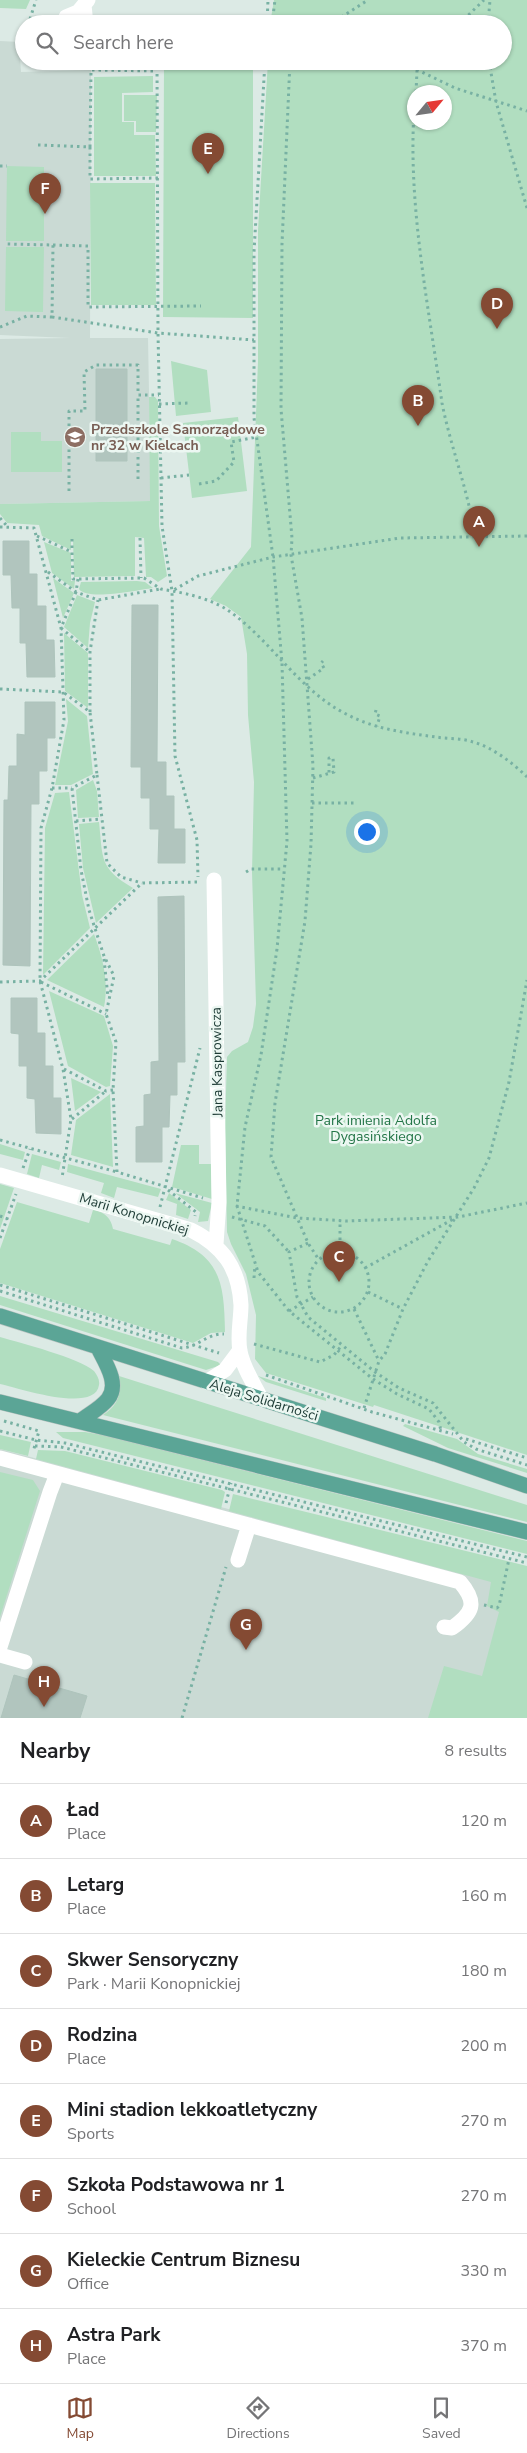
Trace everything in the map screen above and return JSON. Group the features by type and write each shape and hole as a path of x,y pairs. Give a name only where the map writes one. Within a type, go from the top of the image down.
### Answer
{"main road":[{"name":"Aleja Solidarności","path":"0,1316 435,1454 527,1486"},
{"path":"80,1421 109,1398 112,1386 111,1374 98,1348"},
{"path":"0,1402 527,1532"}],"street":[{"path":"71,15 78,12 86,3 90,15"},
{"name":"Jana Kasprowicza","path":"214,880 219,1215 216,1244"},
{"name":"Marii Konopnickiej","path":"0,1175 191,1230 216,1244 232,1268 239,1285 239,1347 247,1373 262,1400"},
{"path":"206,1382 225,1370 239,1347"},
{"path":"0,1458 57,1474 224,1511 249,1525 460,1582 470,1594 472,1606 465,1618 452,1628 444,1627"},
{"path":"0,1647 57,1474"},
{"path":"232,1562 249,1525"},
{"path":"0,1655 25,1662"}],"path":[{"path":"31,15 36,0"},
{"path":"267,15 268,0"},
{"path":"273,15 275,0"},
{"path":"345,15 368,0"},
{"path":"468,15 484,0"},
{"path":"489,15 490,0"},
{"path":"159,178 90,179 91,70 157,71 159,178 158,333 162,526 172,590 174,756 197,840 198,892"},
{"path":"264,70 254,252 254,418 273,556 282,663 287,841 277,949 261,1055 245,1127 237,1206 258,1272 289,1311 373,1379 397,1394 429,1409 439,1422 441,1431"},
{"path":"290,70 282,244 281,409 292,538 291,555 298,588 308,679 313,778 305,922 275,1103 271,1157 308,1243 319,1260"},
{"path":"491,70 496,102 527,208"},
{"path":"416,85 417,71 455,88 527,111"},
{"path":"413,130 415,193 440,385 448,433 467,496 475,538"},
{"path":"38,145 90,147"},
{"path":"0,166 7,166"},
{"path":"7,244 88,246 88,307 159,308 201,306"},
{"path":"52,317 53,245"},
{"path":"0,327 27,316 52,317 158,333 254,340"},
{"path":"69,491 68,411 85,411 84,372 96,365 138,365 138,479"},
{"path":"138,395 159,395"},
{"path":"159,404 189,403"},
{"path":"199,484 216,481 234,462 231,442 257,437"},
{"path":"161,478 189,475"},
{"path":"0,518 7,526"},
{"path":"0,527 34,528 61,628 64,720 52,788 41,828 40,982 63,1069 71,1119 66,1159 59,1191"},
{"path":"36,535 72,552"},
{"path":"172,590 203,575 273,556 291,555 400,538 527,536"},
{"path":"140,538 141,578"},
{"path":"72,539 73,579 141,578 147,579 161,589"},
{"path":"47,571 76,592 98,600 161,589 192,594 227,610 259,636 282,663 308,688 327,703 347,715 377,726 412,734 473,742 494,752 527,777"},
{"path":"61,628 76,592 78,580"},
{"path":"98,600 90,652 90,712 107,863 112,870 128,881 142,883 198,882"},
{"path":"61,628 90,652"},
{"path":"308,679 324,668 321,663 323,661"},
{"path":"0,689 62,692 90,712"},
{"path":"376,710 375,714 380,716 377,726"},
{"path":"313,778 329,774"},
{"path":"52,788 72,788 97,775"},
{"path":"72,788 81,870 95,928 104,956 114,976 106,1014 116,1042 112,1090 117,1172"},
{"path":"312,803 355,803"},
{"path":"76,821 102,819"},
{"path":"246,872 251,869 284,870"},
{"path":"40,982 142,883"},
{"path":"104,956 109,1000"},
{"path":"364,1408 379,1360 385,1354 403,1310 428,1261 458,1216 489,1158 500,1121 527,980"},
{"path":"0,982 40,982 106,1014"},
{"path":"156,1219 166,1188 201,1041"},
{"path":"63,1069 106,1091"},
{"path":"71,1119 106,1091 112,1090"},
{"path":"0,1140 212,1200"},
{"path":"21,1173 30,1149"},
{"path":"166,1188 196,1212 193,1221"},
{"path":"0,1238 17,1189"},
{"path":"231,1205 297,1218 340,1220 458,1216 527,1203"},
{"path":"219,1215 265,1226 289,1252 294,1284 300,1304 308,1317 375,1372 399,1388 433,1403 453,1430 469,1446 527,1466"},
{"path":"0,1216 7,1219"},
{"path":"365,1268 458,1216"},
{"path":"340,1220 340,1253"},
{"path":"289,1252 308,1243"},
{"path":"340,1253 352,1256 365,1268 368,1276 368,1292 361,1303 354,1309 334,1312 325,1309 313,1298 309,1285 310,1276 319,1260 326,1255 340,1253"},
{"path":"0,1285 220,1353 239,1347 320,1362 329,1359 342,1345"},
{"path":"0,1292 182,1348 196,1345 215,1335 229,1336"},
{"path":"368,1292 403,1310"},
{"path":"289,1311 313,1298"},
{"path":"354,1309 379,1360"},
{"path":"260,1372 364,1408 453,1434"},
{"path":"0,1420 39,1431 35,1447 61,1447 527,1563"},
{"path":"0,1431 36,1440 65,1443 527,1557"},
{"path":"466,1439 527,1458"},
{"path":"227,1500 231,1483"},
{"path":"471,1601 497,1608 499,1606 509,1559"},
{"path":"182,1718 232,1562"}],"shaded area":[{"path":"0,41 15,42 15,70 21,70 21,72 91,70 90,338 148,338 151,501 0,504 0,339 70,338 0,335"},
{"path":"0,1449 507,1582 475,1718 0,1718"}],"green space":[{"path":"0,0 30,0 26,9 0,8"},
{"name":"Park imienia Adolfa Dygasińskiego","path":"274,0 527,0 527,1455 374,1405 373,1407 266,1373 255,1359 256,1315 246,1274 227,1232 225,1128 227,1057 232,1051 248,1042 253,1027 256,1004 252,872 254,782 248,715 247,654 241,617 226,606 210,599 251,547 258,361 258,230 267,70 512,70 512,15 272,15"},
{"path":"164,70 253,70 253,318 163,317"},
{"path":"153,76 153,92 122,93 122,122 134,122 134,135 155,135 156,176 94,176 94,77"},
{"path":"124,95 157,95 156,132 136,132 136,121 124,121"},
{"path":"7,166 44,167 44,241 6,241"},
{"path":"90,183 155,183 156,305 91,305"},
{"path":"6,247 44,247 43,312 5,311"},
{"path":"171,361 207,370 211,412 176,416"},
{"path":"149,397 155,397 158,401 159,526 167,576 158,582 151,577 146,577 144,538 135,537 135,576 74,577 73,539 71,539 71,550 42,536 39,525 7,523 0,514 0,504 150,501"},
{"path":"238,417 247,491 192,498 183,423"},
{"path":"11,432 41,432 41,441 62,441 62,472 11,472"},
{"path":"44,542 71,553 71,581 75,581 74,589 52,573"},
{"path":"53,578 74,593 63,618"},
{"path":"81,582 145,582 153,588 102,594 92,594 79,589"},
{"path":"77,595 95,602 90,623 88,648 64,627"},
{"path":"64,633 88,653 88,708 65,691"},
{"path":"66,699 87,716 93,774 71,785 55,785 68,721"},
{"path":"93,780 97,791 99,817 78,818 76,790"},
{"path":"69,792 82,895 90,928 43,975 45,828 55,793"},
{"path":"99,822 101,845 108,868 133,888 96,923 83,868 79,824"},
{"path":"94,934 104,970 106,988 104,1007 47,980"},
{"path":"49,991 104,1016 113,1046 110,1086 106,1087 68,1066"},
{"path":"71,1078 101,1092 75,1111"},
{"path":"110,1094 113,1167 71,1155 76,1120"},
{"path":"0,1144 25,1152 23,1160 0,1154"},
{"path":"181,1145 199,1145 199,1164 211,1164 212,1199 172,1187"},
{"path":"32,1154 61,1162 59,1170 42,1165 39,1178 27,1174"},
{"path":"68,1164 161,1189 158,1197 117,1187 114,1198 101,1193 104,1183 67,1172"},
{"path":"0,1184 14,1188 0,1229"},
{"path":"169,1193 191,1210 188,1219 176,1215 177,1204 166,1200"},
{"path":"175,1193 212,1203 208,1221 198,1222 200,1212"},
{"path":"17,1202 89,1223 93,1210 101,1212 107,1216 113,1229 170,1245 172,1239 189,1246 201,1254 217,1274 223,1300 225,1332 211,1333 193,1343 0,1283 0,1249"},
{"path":"0,1296 218,1362 221,1365 206,1370 0,1305"},
{"path":"0,1337 49,1351 87,1366 94,1371 99,1379 99,1385 94,1393 84,1398 71,1398 38,1394 0,1384"},
{"path":"119,1376 527,1505 527,1522 103,1415 112,1408 118,1398 120,1388"},
{"path":"258,1376 326,1398 326,1401 266,1382"},
{"path":"405,1424 457,1439 478,1454 527,1469 527,1473 448,1448 403,1426"},
{"path":"56,1432 85,1432 102,1435 527,1541 527,1554 63,1438"},
{"path":"0,1435 31,1442 28,1456 0,1449"},
{"path":"38,1450 65,1451 222,1490 225,1492 221,1509 36,1459"},
{"path":"0,1472 33,1480 40,1491 0,1617"},
{"path":"233,1494 527,1566 527,1718 428,1718 444,1666 482,1676 499,1612 487,1606 491,1582 229,1511"}],"building":[{"path":"96,369 127,369 127,461 96,461"},
{"path":"3,541 29,541 29,574 37,574 37,606 46,606 46,640 54,640 55,677 27,677 26,643 20,643 20,608 12,608 11,575 3,575"},
{"path":"132,605 158,605 157,762 166,762 166,796 174,796 174,829 185,829 185,863 158,863 159,829 150,829 150,798 141,798 141,767 131,767"},
{"path":"25,702 55,702 55,738 47,738 47,771 39,771 39,804 31,804 30,966 3,965 4,800 8,800 9,766 17,766 17,734 25,735"},
{"path":"184,896 185,1062 177,1062 177,1095 170,1095 169,1127 162,1127 162,1162 136,1162 136,1127 144,1126 144,1095 151,1094 151,1062 159,1061 158,897"},
{"path":"11,998 37,998 37,1033 45,1033 45,1066 53,1066 53,1098 61,1098 61,1134 36,1133 35,1099 27,1098 27,1066 19,1066 19,1034 11,1033"},
{"path":"14,1675 87,1696 80,1718 1,1718"}],"place":[{"name":"Mini stadion lekkoatletyczny","path":"208,174"},
{"name":"Szkoła Podstawowa nr 1","path":"45,214"},
{"name":"Rodzina","path":"497,329"},
{"name":"Letarg","path":"418,426"},
{"name":"Przedszkole Samorządowe nr 32 w Kielcach","path":"75,437"},
{"name":"Ład","path":"479,547"},
{"name":"Skwer Sensoryczny","path":"339,1282"},
{"name":"Kieleckie Centrum Biznesu","path":"246,1650"},
{"name":"Astra Park","path":"44,1707"}]}
